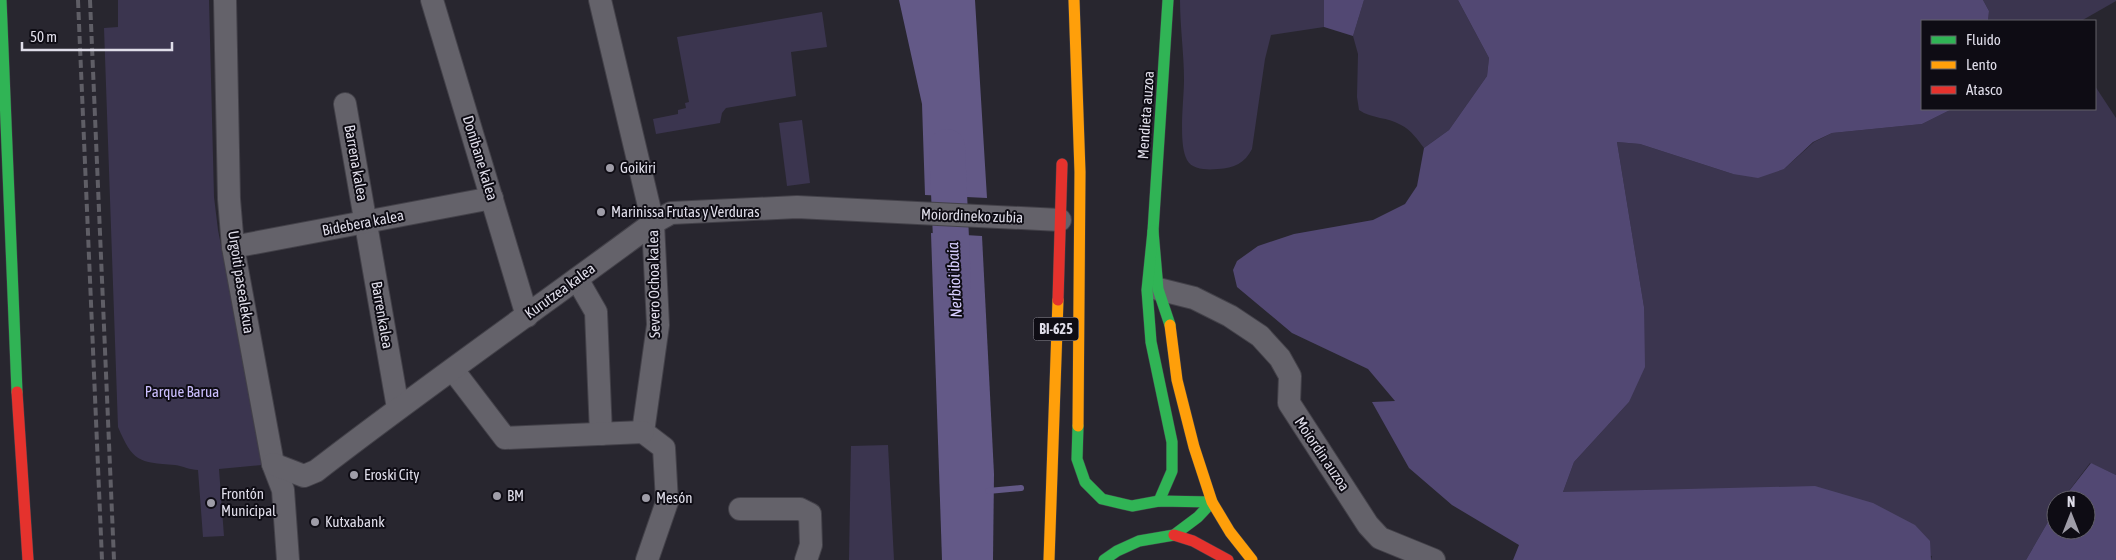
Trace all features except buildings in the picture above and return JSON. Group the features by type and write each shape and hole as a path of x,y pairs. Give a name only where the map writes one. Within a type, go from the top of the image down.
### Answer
{"main road":[{"path":"1,0 17,391 28,560"},
{"path":"1066,90 1070,0"},
{"path":"1074,0 1080,79 1081,138 1077,459 1085,482 1102,499 1132,506 1159,501 1212,502"},
{"name":"Mendieta auzoa","path":"1153,232 1168,0"},
{"name":"BI-625","path":"1049,560 1063,150"},
{"path":"1153,232 1147,290 1151,342 1172,442 1172,471 1159,501"},
{"path":"1153,232 1158,289 1169,321 1180,390 1194,447 1212,502 1230,532 1252,560"},
{"path":"1104,560 1117,550 1139,541 1174,534 1198,517 1212,502"},
{"path":"1174,534 1193,541 1228,560"}],"street":[{"name":"Urgoiti pasealekua","path":"225,0 229,199 233,247 273,464 282,490 288,560"},
{"name":"Donibane kalea","path":"432,0 527,316"},
{"name":"Severo Ochoa kalea","path":"600,0 652,223 658,324 643,432"},
{"name":"Barrena kalea","path":"346,104 366,222"},
{"name":"Bidebera kalea","path":"233,247 492,198"},
{"name":"Kurutzea kalea","path":"273,464 304,476 316,471 398,408 453,370 652,223 671,212 797,207 884,212"},
{"name":"Moiordineko zubia","path":"884,212 1060,220"},
{"name":"Barrenkalea","path":"366,222 398,408"},
{"path":"577,279 596,312 602,434"},
{"name":"Moiordin auzoa","path":"1158,289 1194,298 1230,316 1260,336 1280,358 1290,376 1289,403 1299,421 1368,525 1380,538 1434,560"},
{"path":"453,370 505,438 643,432 664,448 667,502 650,559"},
{"path":"740,509 800,509 810,514 811,545 806,560"}],"green space":[{"name":"Parque Barua","path":"118,0 209,0 214,197 218,230 257,430 262,465 219,469 224,536 203,537 198,470 153,463 138,458 128,447 118,427 104,28 118,27"},
{"path":"1180,0 1324,0 1324,27 1271,35 1265,59 1252,149 1246,158 1234,166 1214,169 1196,168 1189,163 1184,153 1182,122 1184,70"},
{"path":"1364,0 1458,0 1489,58 1487,76 1449,130 1424,148 1405,127 1396,122 1369,115 1359,110 1357,97 1358,54 1353,36"},
{"path":"1983,0 2116,0 2083,20 1988,20 1989,11"},
{"path":"822,12 827,47 791,52 796,96 726,108 722,113 720,123 656,134 653,119 678,114 678,110 686,108 685,103 689,102 677,37"},
{"path":"2096,88 2116,118 2116,475 2090,463 2070,490 2046,490 2046,525 2026,560 1931,560 1932,556 1563,492 1574,462 1629,402 1644,307 1617,142 1640,144 1733,174 1784,169 1814,142 1832,133 1922,124 1950,110 2096,110"},
{"path":"802,120 810,183 787,186 779,123"},
{"path":"888,445 894,560 849,560 851,446"}],"shaded area":[{"path":"1324,0 1364,0 1353,36 1324,27"},
{"path":"1458,0 1983,0 1989,11 1988,20 1921,20 1921,110 1950,110 1922,124 1832,133 1813,142 1784,169 1758,178 1733,174 1640,144 1617,142 1644,307 1645,367 1629,402 1574,462 1563,492 1815,486 1873,503 1915,525 1930,541 1931,560 1513,560 1519,545 1452,505 1409,468 1372,402 1395,401 1368,369 1292,333 1237,287 1233,270 1237,261 1258,246 1294,234 1373,220 1405,204 1417,186 1424,148 1449,130 1487,76 1489,58"},
{"path":"2091,463 2116,475 2116,560 2026,560 2046,525 2046,540 2096,540 2096,490 2070,490"}],"water":[{"path":"899,0 975,0 987,198 925,195 922,104"},
{"path":"931,233 982,236 994,474 993,560 942,560"}],"waterway":[{"name":"Nerbioi ibaia","path":"947,147 953,284"},
{"path":"988,491 1021,488"}],"railway":[{"path":"78,0 102,560"},
{"path":"90,0 114,560"}],"traffic: fast":[{"path":"1,0 17,392"},
{"path":"1168,0 1153,231 1158,289 1170,325"},
{"path":"1153,231 1147,290 1151,342 1172,442 1172,471 1159,501"},
{"path":"1078,426 1077,459 1085,482 1102,499 1132,506 1159,501 1212,502"},
{"path":"1104,560 1117,551 1139,541 1174,535 1198,517 1212,502"}],"traffic: slow":[{"path":"1074,0 1080,172 1078,426"},
{"path":"1049,560 1058,300"},
{"path":"1170,325 1177,380 1194,447 1212,502 1230,532 1252,560"}],"traffic: jam":[{"path":"1058,300 1062,164"},
{"path":"17,392 28,560"},
{"path":"1174,535 1193,541 1228,560"}],"place":[{"name":"Goikiri","path":"610,168"},
{"name":"Marinissa Frutas y Verduras","path":"601,212"},
{"name":"Eroski City","path":"354,475"},
{"name":"BM","path":"497,496"},
{"name":"Mesón","path":"646,498"},
{"name":"Frontón Municipal","path":"211,503"},
{"name":"Kutxabank","path":"315,522"}]}
